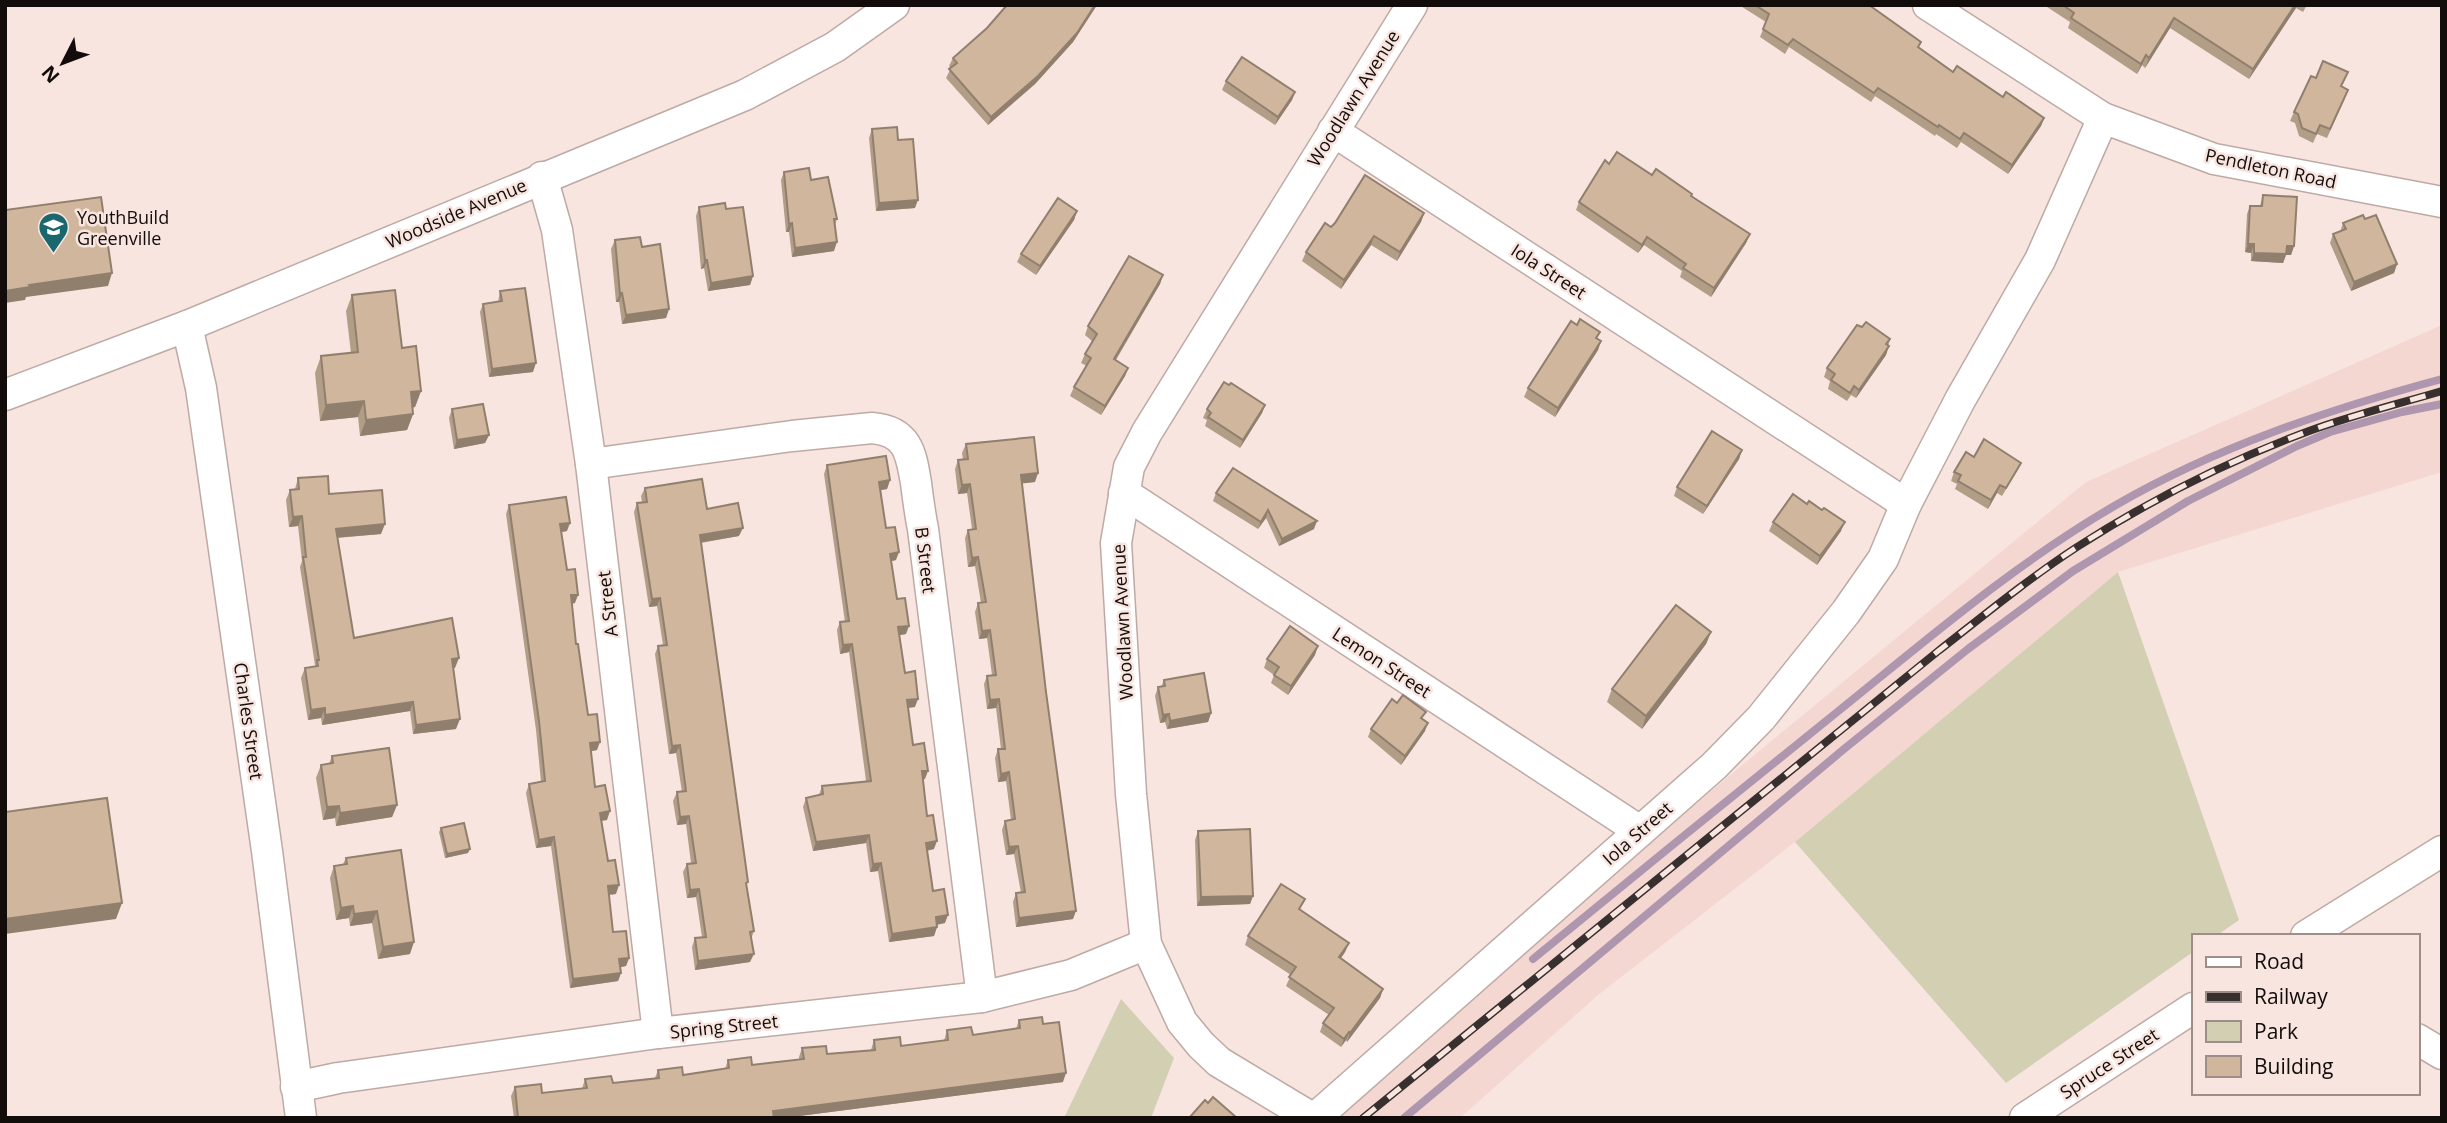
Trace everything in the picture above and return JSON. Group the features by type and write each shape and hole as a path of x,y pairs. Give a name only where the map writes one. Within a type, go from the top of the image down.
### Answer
{"street":[{"name":"Woodside Avenue","path":"5,395 187,327 542,177 745,95 835,47 894,5"},
{"name":"Woodlawn Avenue","path":"1314,1118 1219,1062 1201,1045 1182,1022 1146,944 1131,794 1116,543 1129,467 1147,432 1412,5"},
{"name":"Pendleton Road","path":"1928,5 2103,118 2214,159 2442,202"},
{"name":"Iola Street","path":"1314,1118 1714,765 1761,718 1864,588 1883,559 1906,504 1960,400 2040,260 2103,118"},
{"name":"Iola Street","path":"1333,131 1906,504"},
{"name":"A Street","path":"542,177 557,230 591,464 658,1033"},
{"name":"Charles Street","path":"187,327 201,388 267,851 301,1118"},
{"name":"B Street","path":"591,464 792,436 872,428 885,429 896,434 905,443 912,456 923,529 982,997"},
{"name":"Lemon Street","path":"1124,493 1640,831"},
{"path":"2309,934 2442,851"},
{"name":"Spring Street","path":"296,1087 338,1078 658,1033 982,997 1071,975 1146,944"},
{"name":"Spruce Street","path":"2025,1118 2192,1010"},
{"path":"2419,1040 2442,1054"}],"shaded area":[{"path":"2442,325 2442,472 2118,572 1795,842 1598,995 1460,1118 1323,1118 1735,771 2086,482"}],"green space":[{"path":"2118,572 2239,920 2219,934 2192,934 2192,953 2006,1083 1795,842"},
{"path":"1121,999 1174,1058 1151,1118 1052,1118 1065,1116"}],"building":[{"path":"1007,5 1095,5 1077,33 1038,76 991,117 949,69 957,63 953,58 987,28"},
{"path":"1755,5 1869,5 1921,42 1918,47 1953,72 1957,66 2003,97 2006,92 2044,118 2012,165 1964,133 1960,139 1939,125 1938,127 1878,88 1874,93 1793,39 1788,45 1763,29 1769,14"},
{"path":"2063,5 2295,5 2253,69 2174,18 2149,58 2146,55 2141,64 2071,18 2074,13"},
{"path":"1242,57 1295,92 1278,117 1226,81"},
{"path":"2323,61 2348,72 2341,86 2348,90 2330,129 2320,125 2316,134 2302,128 2298,114 2294,112 2311,76 2316,78"},
{"path":"897,127 898,140 913,139 918,200 879,203 872,129"},
{"path":"1617,152 1652,175 1656,169 1692,194 1691,196 1750,234 1714,288 1683,268 1686,264 1647,237 1642,245 1579,202 1605,160 1609,164"},
{"path":"809,168 811,180 828,177 837,219 834,219 837,242 795,248 792,223 789,224 784,172"},
{"path":"1365,175 1424,213 1400,252 1374,236 1344,280 1306,252 1325,223 1331,227 1335,223"},
{"path":"2263,195 2297,197 2294,246 2287,246 2286,254 2254,253 2254,244 2248,244 2250,206 2262,206"},
{"name":"YouthBuild Greenville","path":"101,197 112,273 5,291 5,210"},
{"path":"1058,198 1077,211 1040,266 1021,254"},
{"path":"725,203 726,209 743,207 753,276 711,283 705,260 699,207"},
{"path":"2363,215 2365,219 2376,215 2397,264 2354,282 2333,234 2346,229 2343,223"},
{"path":"640,237 642,247 660,244 669,309 626,315 622,293 620,294 615,240"},
{"path":"1129,256 1163,275 1114,359 1128,368 1105,406 1074,387 1091,358 1085,354 1097,334 1088,326"},
{"path":"525,288 536,363 492,369 483,304 502,301 500,291"},
{"path":"395,290 402,348 416,346 421,391 411,392 413,414 366,420 364,401 326,405 321,356 358,352 352,295"},
{"path":"1580,319 1600,332 1596,338 1601,341 1558,408 1528,388 1571,321 1577,325"},
{"path":"1866,322 1890,339 1886,344 1889,346 1859,390 1854,386 1850,393 1831,380 1835,374 1827,368 1857,325 1862,327"},
{"path":"1224,382 1229,385 1231,383 1265,405 1243,440 1208,417 1211,413 1207,409"},
{"path":"483,404 489,435 457,440 452,409"},
{"path":"1712,431 1742,450 1707,506 1677,487"},
{"path":"1034,437 1038,473 1021,475 1046,692 1076,911 1019,918 1016,893 1025,892 1018,846 1009,847 1005,821 1015,819 1009,772 1001,774 998,749 1005,749 999,699 990,700 987,676 996,675 990,630 982,631 978,603 986,602 978,557 972,558 968,530 976,529 970,484 962,485 958,460 968,459 966,444"},
{"path":"1984,439 2021,463 2006,488 2000,485 1991,500 1958,481 1961,475 1954,472 1966,452 1974,457"},
{"path":"886,456 890,480 879,482 886,528 895,527 899,552 890,554 897,599 905,598 909,626 898,627 905,673 915,671 918,699 907,700 913,745 924,743 928,771 922,771 927,816 933,815 937,841 926,843 933,891 944,889 948,915 936,917 937,927 892,934 881,863 873,864 869,835 816,842 806,798 823,794 822,786 871,781 852,644 843,645 840,622 849,621 827,465"},
{"path":"1233,468 1317,521 1282,539 1268,510 1261,522 1216,493"},
{"path":"328,476 329,494 382,490 385,524 336,529 354,638 452,618 459,658 452,659 460,719 416,725 413,702 325,715 325,708 311,710 305,668 318,666 319,660 303,557 306,557 302,516 293,517 290,490 299,489 298,478"},
{"path":"702,479 707,509 738,503 743,528 700,535 748,882 746,883 754,931 750,932 754,954 698,961 695,938 706,937 699,889 690,890 687,864 696,863 689,816 680,817 677,792 686,791 680,745 672,746 658,646 667,645 660,598 652,599 637,503 647,502 645,488"},
{"path":"1793,494 1807,504 1809,501 1822,510 1824,508 1845,522 1820,556 1773,522"},
{"path":"566,497 570,523 560,524 567,570 575,569 578,595 571,595 576,644 588,715 597,714 600,742 590,743 595,787 605,785 610,811 600,813 608,861 615,860 619,885 608,886 613,932 626,931 629,958 619,959 621,973 573,979 554,837 539,840 529,784 545,781 509,505"},
{"path":"1676,605 1711,632 1646,716 1612,689"},
{"path":"1290,626 1318,646 1291,686 1274,675 1279,667 1267,659"},
{"path":"1204,673 1211,713 1170,721 1169,714 1163,715 1158,687 1165,686 1164,680"},
{"path":"1403,695 1426,712 1421,718 1428,723 1405,756 1371,729 1392,699 1397,703"},
{"path":"389,748 397,805 340,813 339,806 327,807 321,765 333,763 332,756"},
{"path":"107,798 122,903 5,919 5,812"},
{"path":"464,823 470,849 447,854 441,828"},
{"path":"1250,829 1253,896 1201,897 1198,831"},
{"path":"401,850 414,942 383,947 377,911 354,914 353,906 341,908 334,866 347,864 346,858"},
{"path":"1281,884 1305,899 1299,909 1349,943 1339,957 1383,989 1344,1039 1323,1023 1334,1008 1289,977 1296,967 1248,936"},
{"path":"1042,1017 1043,1024 1059,1022 1066,1073 773,1111 774,1118 518,1118 515,1087 541,1084 542,1093 587,1088 585,1079 611,1076 613,1083 659,1078 658,1070 682,1067 683,1075 729,1068 728,1060 751,1057 752,1065 804,1059 802,1048 826,1046 827,1054 875,1050 874,1040 900,1037 901,1046 948,1040 947,1030 971,1027 973,1035 1020,1028 1019,1020"},
{"path":"1213,1097 1237,1118 1189,1118 1205,1100 1208,1103"}],"waterway":[{"path":"1533,959 1948,622 2081,526 2154,484 2234,448 2358,403 2442,379"},
{"path":"1404,1118 1844,749 1968,649 2073,571 2188,501 2297,446 2330,432 2442,404"}],"railway":[{"path":"1363,1118 1937,652 2059,559 2161,498 2219,468 2326,425 2442,391"}],"place":[{"name":"YouthBuild Greenville","path":"54,254"}]}
